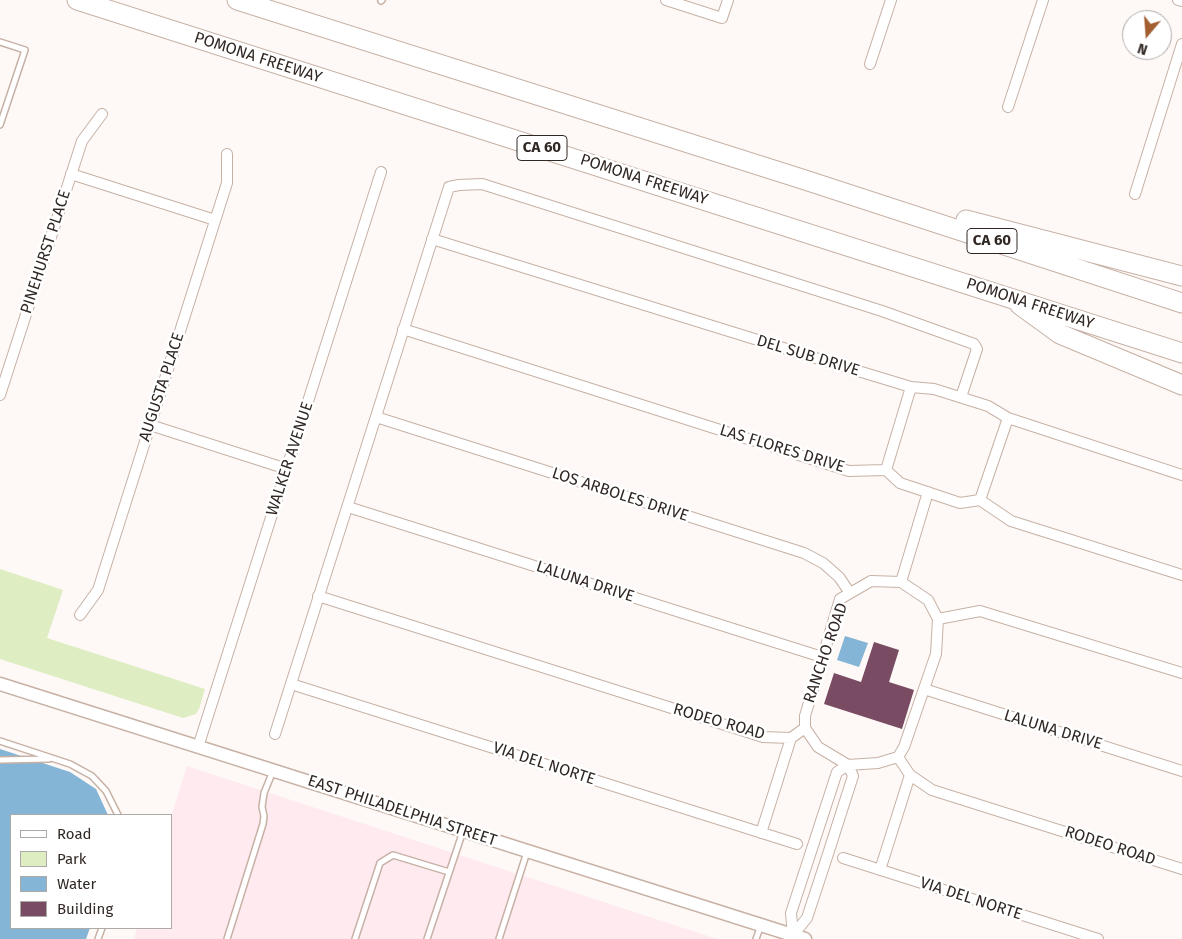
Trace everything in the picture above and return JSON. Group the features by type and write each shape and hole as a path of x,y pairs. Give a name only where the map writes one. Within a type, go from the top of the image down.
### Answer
{"highway":[{"name":"POMONA FREEWAY","path":"78,0 1182,353"},
{"name":"CA 60","path":"237,0 802,179 1182,303"},
{"path":"802,179 1182,276"},
{"path":"1007,296 1060,334 1182,385"}],"street":[{"path":"666,0 722,18 728,0"},
{"path":"870,64 891,0"},
{"path":"1008,107 1043,0"},
{"path":"1178,0 1182,1"},
{"path":"1135,194 1182,44"},
{"name":"PINEHURST PLACE","path":"0,395 82,141 102,114"},
{"name":"AUGUSTA PLACE","path":"80,615 98,590 227,183 227,154"},
{"name":"WALKER AVENUE","path":"198,747 381,172"},
{"path":"71,174 215,220"},
{"path":"275,734 448,187 482,184 882,311 974,344 977,349 961,397"},
{"name":"DEL SUB DRIVE","path":"432,239 834,364 911,386 934,388 988,406 1008,418 1182,475"},
{"name":"LAS FLORES DRIVE","path":"403,329 849,470 886,470"},
{"path":"911,386 886,470 900,483 960,503 980,500 1011,521 1182,574"},
{"name":"LOS ARBOLES DRIVE","path":"376,417 804,553 828,567 839,577 850,593"},
{"path":"980,500 1008,418"},
{"path":"150,425 287,469"},
{"path":"798,938 791,913 837,772 848,765 878,763 898,757 904,747 936,654 938,619 928,600 901,582 928,492"},
{"name":"LALUNA DRIVE","path":"348,507 822,657"},
{"name":"RANCHO ROAD","path":"806,728 805,716 840,599 871,581 901,582"},
{"name":"RODEO ROAD","path":"318,596 763,737 790,738"},
{"path":"938,619 980,611 1182,673"},
{"name":"EAST PHILADELPHIA STREET","path":"0,684 798,938"},
{"name":"VIA DEL NORTE","path":"291,684 797,844"},
{"name":"LALUNA DRIVE","path":"924,689 1182,771"},
{"path":"761,833 790,738 806,728 818,747 848,765 853,776 807,918 798,938"},
{"name":"RODEO ROAD","path":"898,757 910,775 932,790 1182,869"},
{"path":"880,870 910,775"},
{"name":"VIA DEL NORTE","path":"843,858 1098,939"}],"lane":[{"path":"0,42 25,50 0,125"},
{"path":"0,741 55,758 92,776 106,791 118,814"},
{"path":"0,760 55,758"},
{"path":"227,939 263,824 262,807 264,793 273,770"},
{"path":"427,939 463,831"},
{"path":"499,939 528,851"},
{"path":"355,939 380,863 392,855 449,872"},
{"path":"756,939 761,925"}],"shaded area":[{"path":"187,766 717,939 134,939 137,929 172,929 172,814"}],"green space":[{"path":"0,569 63,590 47,638 205,689 196,714 183,718 0,659"}],"water":[{"path":"845,636 868,643 859,667 837,660"},
{"path":"0,749 70,772 96,789 108,814 10,814 10,929 90,929 86,939 0,939"}],"building":[{"path":"874,642 899,650 889,682 914,690 902,729 824,704 834,673 861,682"}]}
